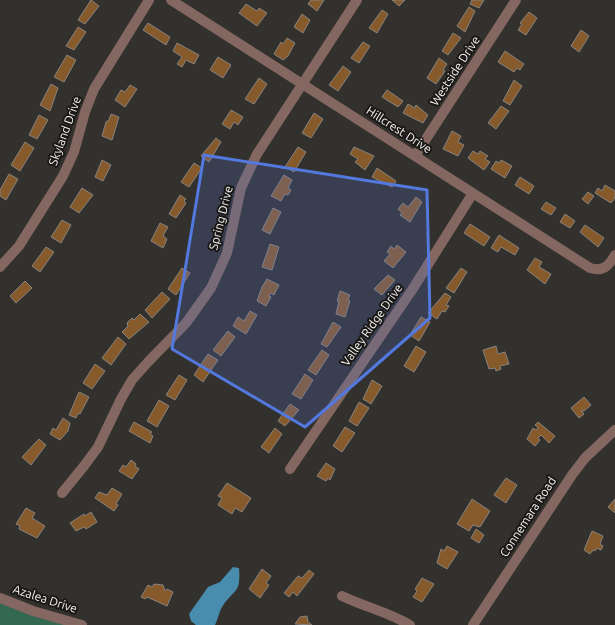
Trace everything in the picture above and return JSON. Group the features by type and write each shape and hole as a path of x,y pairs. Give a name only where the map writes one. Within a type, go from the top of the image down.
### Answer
{"street":[{"name":"Skyland Drive","path":"0,267 19,246 63,176 74,152 85,112 94,89 149,0"},
{"name":"Hillcrest Drive","path":"171,0 590,268 597,270 604,268 614,257"},
{"name":"Spring Drive","path":"62,493 98,447 121,399 132,380 186,323 212,288 227,253 237,202 246,175 257,154 357,0"},
{"name":"Westside Drive","path":"415,156 516,0"},
{"name":"Valley Ridge Drive","path":"290,469 412,290 473,193"},
{"name":"Connemara Road","path":"472,625 572,475 585,458 615,430"},
{"path":"342,596 357,603 381,610 410,625"},
{"name":"Azalea Drive","path":"0,598 33,611 82,625"}],"highlighted area":[{"path":"204,155 427,190 430,318 305,427 172,349"}],"green space":[{"path":"0,599 71,625 0,625"}],"water":[{"path":"233,567 239,568 238,587 222,607 215,625 196,625 191,621 189,614 208,587 220,582"}],"building":[{"path":"91,0 99,6 85,24 78,20"},
{"path":"311,0 324,0 317,11 308,4"},
{"path":"392,0 405,0 399,6"},
{"path":"472,0 484,0 479,8 470,4"},
{"path":"246,4 257,11 259,8 267,13 257,26 239,13"},
{"path":"469,7 475,11 465,32 457,26"},
{"path":"382,10 388,14 377,33 369,28"},
{"path":"529,12 537,18 526,35 518,30 522,24 520,23"},
{"path":"302,14 310,20 303,33 294,27"},
{"path":"148,23 170,37 166,45 143,30"},
{"path":"78,27 86,32 74,50 66,46"},
{"path":"581,30 589,36 579,52 571,46"},
{"path":"453,33 461,38 448,55 442,51"},
{"path":"287,38 295,43 288,56 283,60 274,54 281,42 283,44"},
{"path":"363,42 370,46 359,63 351,58"},
{"path":"177,43 199,55 194,64 186,60 182,67 177,64 182,57 173,51"},
{"path":"505,51 524,64 520,70 517,68 514,72 498,62"},
{"path":"67,55 76,60 64,82 54,77"},
{"path":"218,57 231,65 223,78 210,70"},
{"path":"439,58 447,64 443,70 445,71 436,84 427,78"},
{"path":"343,66 351,72 338,91 329,85"},
{"path":"259,78 267,84 254,104 245,99"},
{"path":"514,80 522,86 510,105 503,101"},
{"path":"51,84 58,88 50,111 40,105"},
{"path":"130,85 137,89 125,107 115,100 121,90 125,92"},
{"path":"387,90 403,101 398,107 382,97"},
{"path":"408,104 415,108 416,105 428,115 423,123 403,113"},
{"path":"501,106 509,111 496,129 488,123"},
{"path":"231,110 243,117 238,125 234,122 230,129 222,124"},
{"path":"314,113 323,119 311,138 302,133"},
{"path":"111,114 119,117 112,140 102,136 106,122 109,120"},
{"path":"39,115 48,120 37,139 29,135"},
{"path":"452,131 461,136 458,142 464,145 458,156 443,149"},
{"path":"216,138 221,142 209,162 201,156"},
{"path":"25,142 34,148 20,171 11,165"},
{"path":"298,147 306,152 294,172 285,167"},
{"path":"354,147 374,156 365,170 355,162 358,159 350,154"},
{"path":"473,151 478,154 480,151 488,156 485,159 490,162 484,170 468,158"},
{"path":"102,160 111,165 103,181 95,177"},
{"path":"501,160 512,166 505,178 491,169 496,161 499,163"},
{"path":"194,163 202,168 189,187 181,182"},
{"path":"377,168 396,181 392,187 372,177"},
{"path":"9,174 18,179 6,200 0,196 0,190"},
{"path":"284,175 292,180 288,188 291,190 288,195 285,194 281,201 271,196"},
{"path":"520,177 534,186 529,194 515,185"},
{"path":"605,185 615,191 615,198 611,203 595,193 598,188 602,191"},
{"path":"82,188 93,195 79,213 70,207"},
{"path":"588,192 594,196 588,204 582,199"},
{"path":"180,195 186,199 184,201 186,203 176,218 169,214"},
{"path":"416,197 422,202 410,222 400,215 402,213 398,209 403,203 408,207"},
{"path":"546,202 556,208 551,215 541,209"},
{"path":"273,208 281,212 270,234 262,230"},
{"path":"565,214 575,221 570,228 560,222"},
{"path":"62,220 71,225 61,243 51,237"},
{"path":"160,223 168,227 163,236 167,239 163,248 151,241"},
{"path":"470,224 490,237 484,246 464,233"},
{"path":"585,225 604,238 598,247 580,232"},
{"path":"499,235 519,248 515,255 501,247 498,252 491,248"},
{"path":"270,244 279,247 272,270 262,267"},
{"path":"397,245 406,252 393,268 384,261 390,254 387,252 391,246 394,249"},
{"path":"46,247 54,252 40,272 32,266"},
{"path":"535,258 542,262 539,267 551,274 545,284 527,270"},
{"path":"182,268 190,273 176,295 168,289"},
{"path":"461,268 467,272 454,293 446,288"},
{"path":"388,275 395,280 382,295 374,289"},
{"path":"267,279 279,285 274,295 271,293 269,296 271,297 266,306 257,301 262,287"},
{"path":"25,281 32,288 16,303 10,296"},
{"path":"340,291 350,295 348,300 350,301 345,317 336,314 339,301 337,301"},
{"path":"162,292 170,299 152,318 145,310"},
{"path":"445,293 451,297 446,305 449,306 445,312 442,311 437,319 428,313"},
{"path":"250,311 257,315 246,334 233,326 238,317 244,321"},
{"path":"140,314 149,322 129,339 122,332 128,326 127,323 132,318 134,320"},
{"path":"421,317 430,322 419,341 410,335"},
{"path":"333,322 341,327 327,347 321,344"},
{"path":"228,331 235,337 221,356 213,350"},
{"path":"118,337 126,344 111,365 102,358"},
{"path":"416,346 426,352 414,372 404,366"},
{"path":"496,346 498,354 505,352 509,364 500,366 501,369 496,371 495,368 489,369 483,350"},
{"path":"322,350 329,355 316,375 308,370"},
{"path":"208,354 218,360 203,382 194,375"},
{"path":"95,364 105,371 92,389 83,383"},
{"path":"305,374 313,380 301,399 292,394"},
{"path":"179,375 187,380 175,400 166,395"},
{"path":"372,380 382,386 371,404 363,399"},
{"path":"79,392 89,397 80,414 78,413 76,418 69,415"},
{"path":"584,397 591,405 584,411 581,411 584,414 579,418 571,408"},
{"path":"159,400 169,406 157,427 147,421"},
{"path":"359,402 369,408 357,426 349,421"},
{"path":"290,404 299,410 285,426 278,421"},
{"path":"63,418 70,423 68,431 60,440 50,434 53,428 56,430"},
{"path":"134,422 152,432 150,434 153,436 150,443 129,431"},
{"path":"538,422 555,436 549,443 541,435 538,438 540,440 535,446 527,439 533,428 536,430 538,428 535,425"},
{"path":"345,427 355,433 342,452 333,446"},
{"path":"275,428 282,434 269,453 261,447"},
{"path":"39,439 46,445 31,465 22,457"},
{"path":"131,460 139,469 132,479 119,471 123,465 126,467"},
{"path":"326,463 335,469 330,480 328,478 326,481 317,476"},
{"path":"506,478 517,485 506,503 494,495"},
{"path":"227,483 251,498 242,512 235,508 232,514 218,505 222,498 218,496"},
{"path":"112,488 122,494 114,511 95,498 99,492 107,495"},
{"path":"472,499 490,511 480,527 473,525 469,531 457,524"},
{"path":"615,499 615,513 608,507"},
{"path":"26,508 35,513 32,518 45,526 37,538 19,529 20,526 16,524"},
{"path":"91,512 97,522 86,529 84,527 76,531 70,523 84,514 85,516"},
{"path":"476,529 484,535 479,543 471,538"},
{"path":"592,531 603,536 600,544 603,546 601,550 597,548 590,554 584,550"},
{"path":"447,546 458,552 447,569 437,563 441,549 444,551"},
{"path":"262,569 271,576 266,583 269,585 260,598 249,589"},
{"path":"309,570 314,574 297,596 293,592 289,597 284,593 298,576 302,578"},
{"path":"422,578 434,584 422,602 413,597 417,591 415,589"},
{"path":"154,584 163,585 165,591 167,589 173,592 167,606 147,597 145,599 141,597 148,585 152,587"},
{"path":"307,616 308,622 312,625 295,624 300,617"}]}
